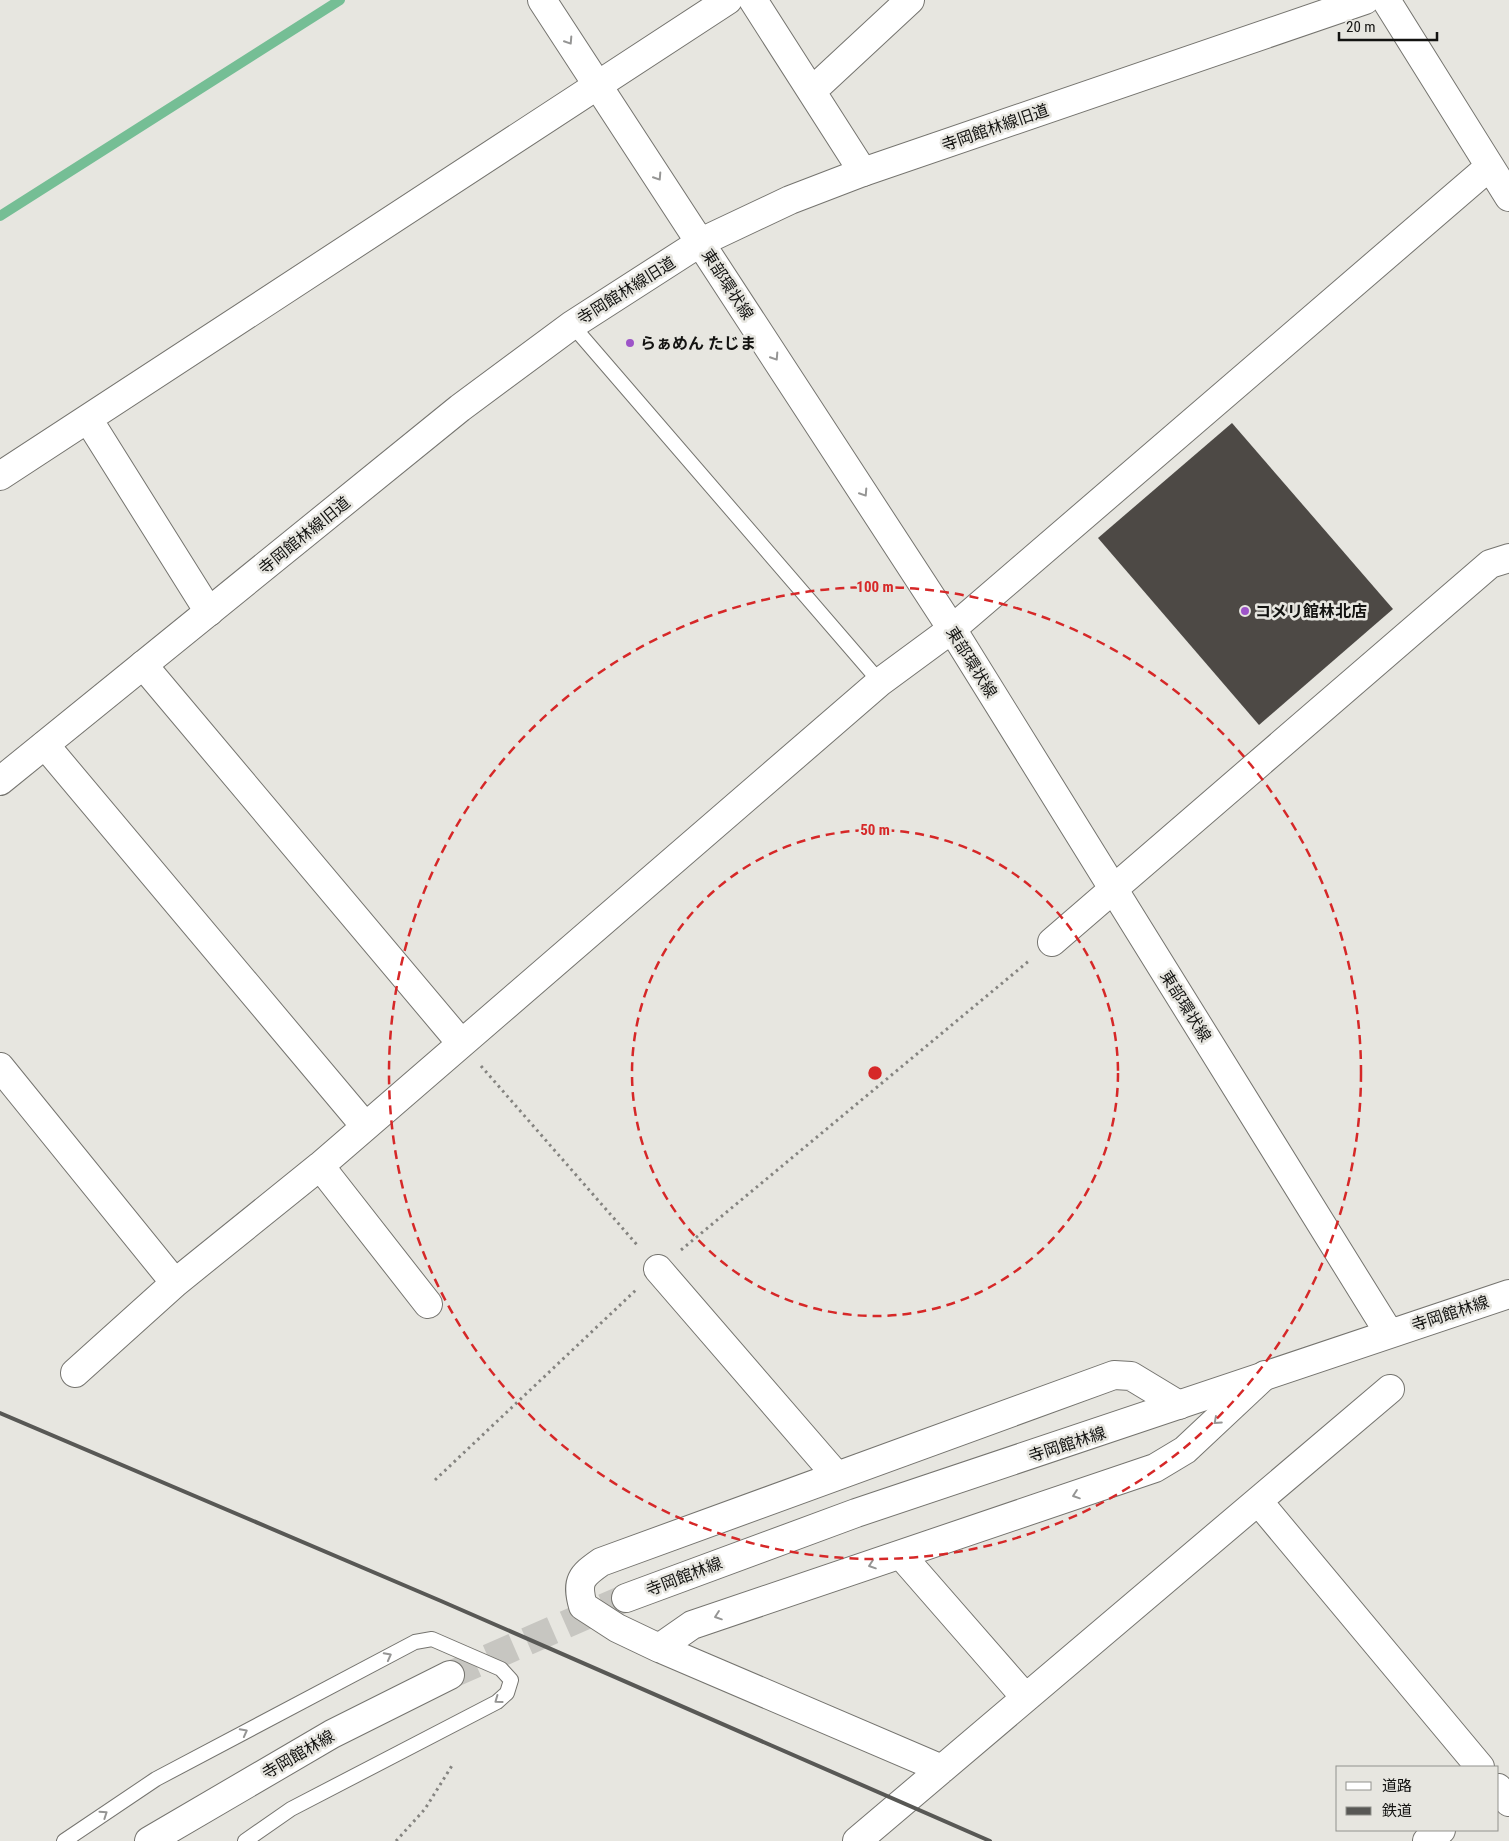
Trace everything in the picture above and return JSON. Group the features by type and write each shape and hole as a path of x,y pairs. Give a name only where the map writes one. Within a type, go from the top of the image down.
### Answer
{"street":[{"name":"東部環状線","path":"542,0 952,628 1389,1333"},
{"path":"0,476 728,0"},
{"path":"753,0 863,172"},
{"path":"812,91 910,0"},
{"name":"寺岡館林線旧道","path":"0,781 460,408 572,324 701,242 790,200 863,172 1365,0"},
{"path":"1386,0 1509,197"},
{"path":"75,1373 175,1283 320,1166 880,682 952,628 1489,167"},
{"path":"88,419 209,612"},
{"path":"1052,942 1490,564 1509,558"},
{"path":"143,665 461,1043"},
{"path":"44,745 365,1126"},
{"path":"0,1067 175,1283"},
{"path":"320,1166 428,1304"},
{"path":"658,1269 836,1475"},
{"name":"寺岡館林線","path":"626,1598 856,1513 1509,1294"},
{"path":"942,1769 659,1648 617,1628 583,1606 579,1590 584,1574 601,1562 1114,1375 1131,1376 1179,1405"},
{"path":"659,1648 692,1625 1155,1468 1185,1450 1265,1375"},
{"path":"872,1837 942,1769 1024,1697 1390,1389"},
{"path":"1258,1501 1479,1766"},
{"path":"901,1555 1024,1697"},
{"name":"寺岡館林線","path":"149,1841 332,1734 450,1675"},
{"path":"1499,1789 1509,1802"},
{"path":"1428,1841 1440,1831"}],"lane":[{"path":"572,324 880,682"},
{"path":"64,1841 156,1779 415,1642 432,1639 501,1669 511,1680 508,1693 497,1702 291,1809 244,1841"}],"path":[{"path":"435,1480 658,1269 1052,942"},
{"path":"461,1043 658,1269"},
{"path":"396,1841 425,1809 453,1764"}],"building":[{"path":"1232,423 1393,609 1259,725 1098,538"}],"waterway":[{"path":"0,216 340,0"}],"tunnel":[{"path":"450,1675 626,1598"}],"railway":[{"path":"0,1413 441,1601 990,1841"}],"place":[{"name":"らぁめん たじま","path":"630,343"},
{"name":"コメリ館林北店","path":"1245,611"}]}
